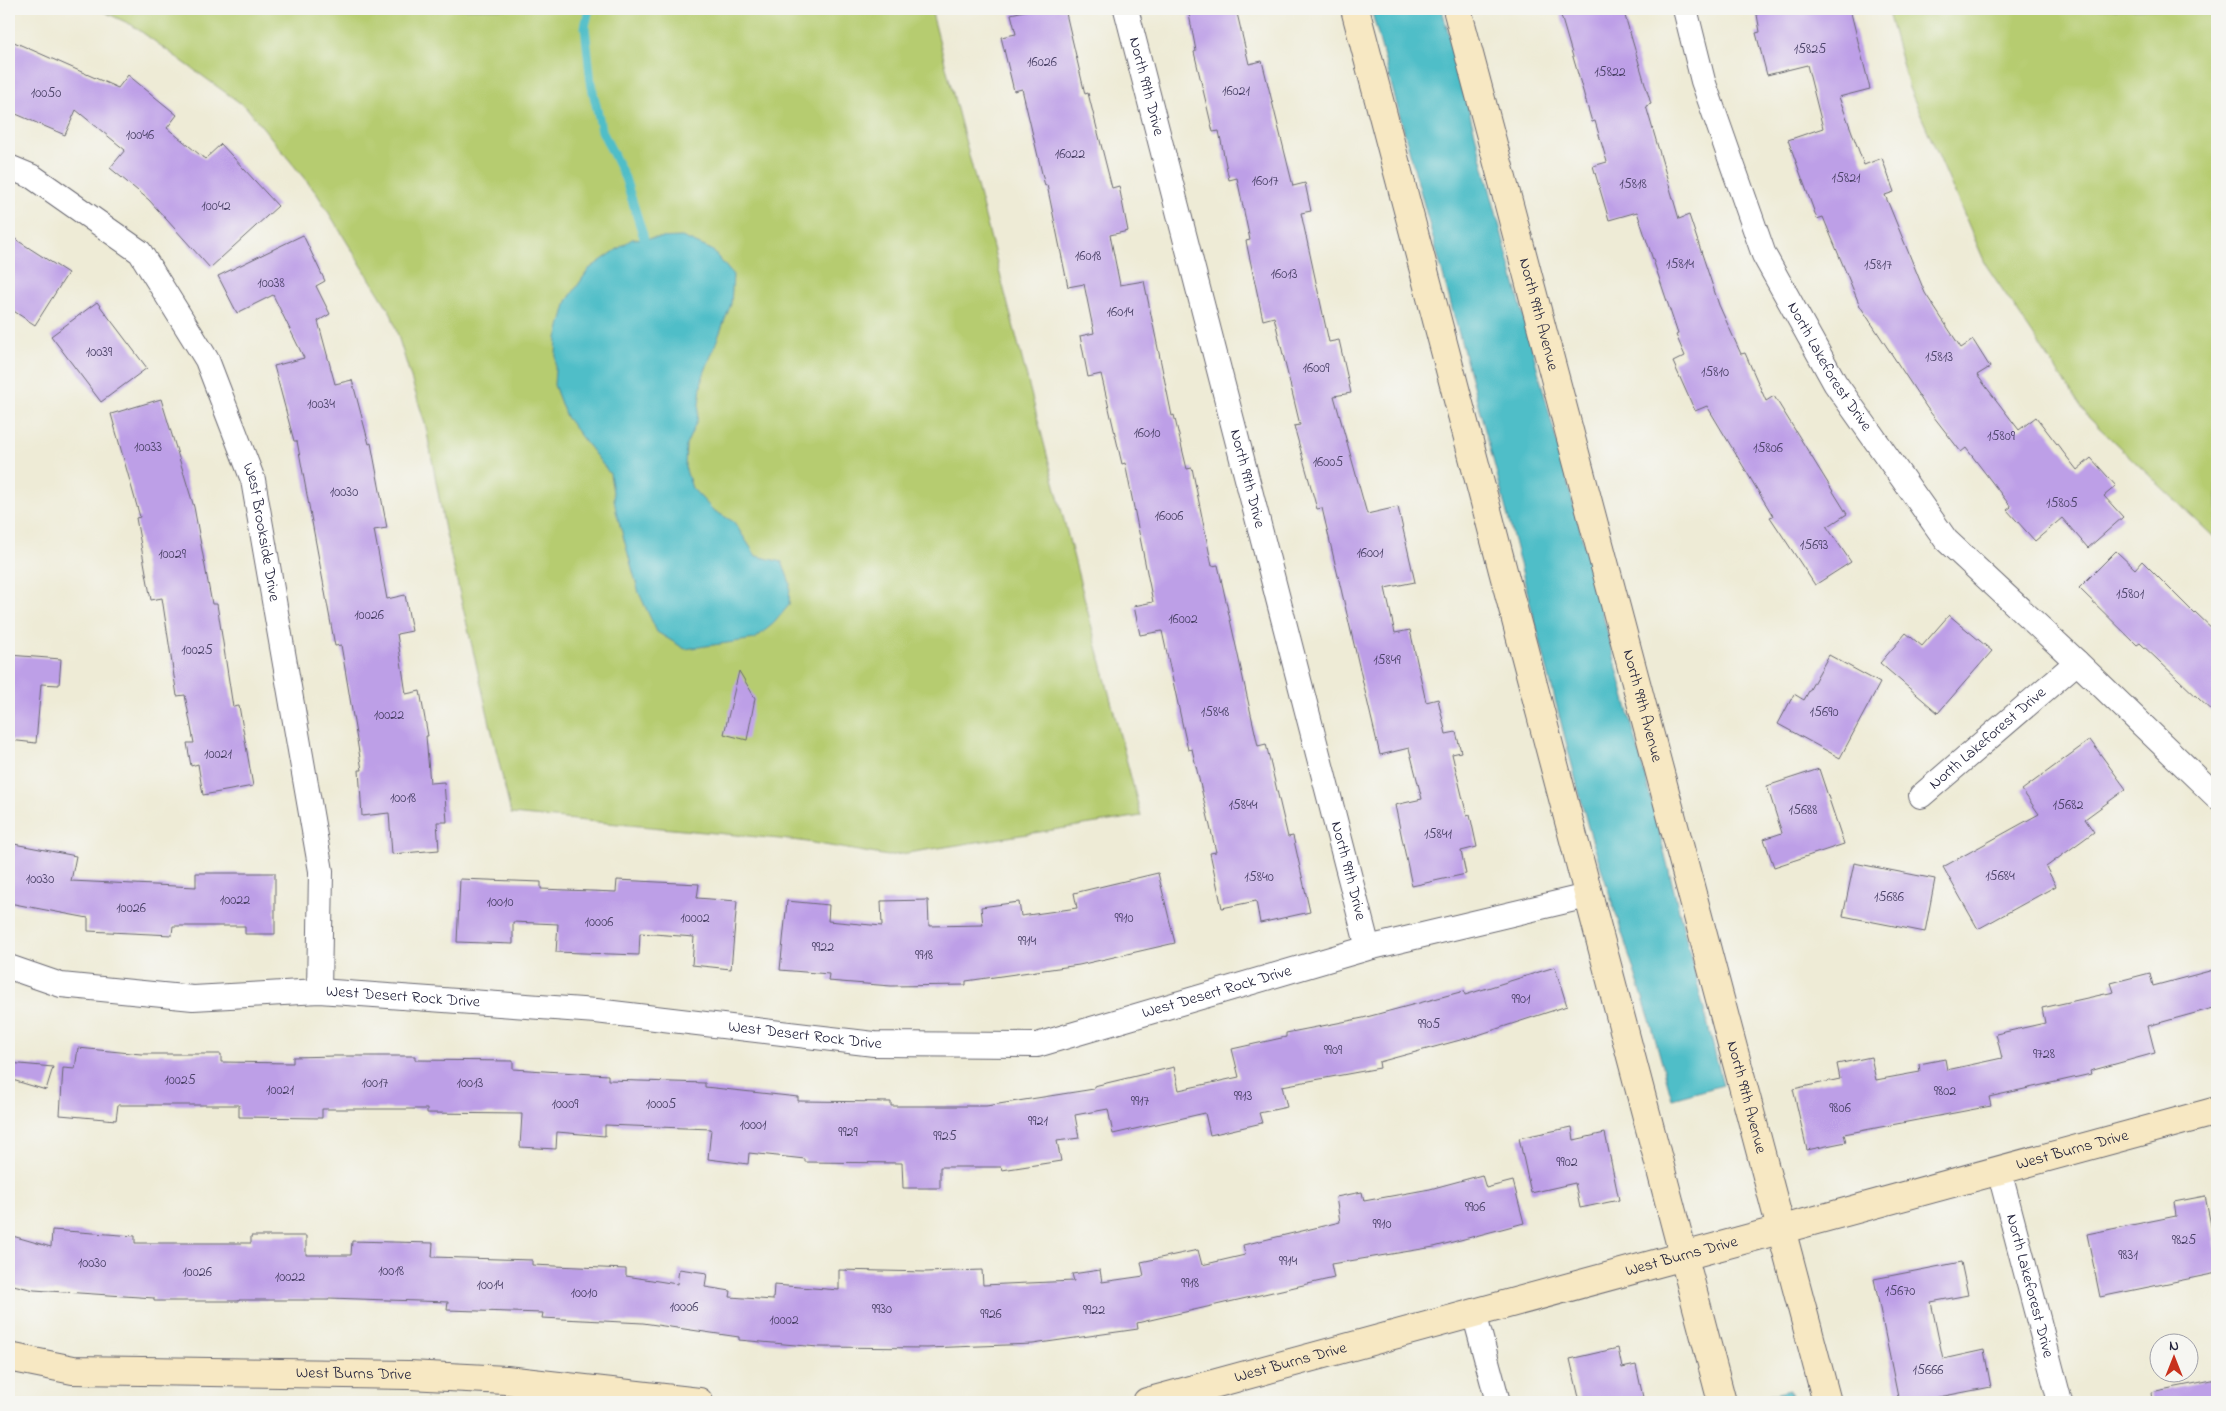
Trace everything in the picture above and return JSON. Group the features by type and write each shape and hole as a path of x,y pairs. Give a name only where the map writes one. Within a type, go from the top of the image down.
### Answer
{"main road":[{"path":"1355,9 1587,896 1722,1402"},
{"name":"North 99th Avenue","path":"1457,9 1827,1402"},
{"name":"West Burns Drive","path":"1146,1402 2217,1111"},
{"name":"West Burns Drive","path":"9,1357 73,1370 409,1375 506,1380 699,1402"}],"street":[{"name":"North 99th Drive","path":"1126,9 1368,948"},
{"name":"North Lakeforest Drive","path":"1685,9 1703,81 1764,255 1835,382 1946,540 2077,662 2217,797"},
{"name":"West Brookside Drive","path":"9,167 33,177 140,252 207,360 253,480 320,861 319,991"},
{"name":"North Lakeforest Drive","path":"1921,796 2077,662"},
{"name":"West Desert Rock Drive","path":"9,967 61,985 193,998 319,991 596,1011 874,1044 1037,1045 1368,948 1587,896"},
{"name":"North Lakeforest Drive","path":"1999,1170 2060,1402"},
{"path":"1474,1313 1498,1402"}],"green space":[{"path":"98,9 931,9 1141,816 888,856 801,841 511,814 445,530 426,427 391,313 317,194 247,108 132,25"},
{"path":"1887,9 2217,9 2217,540 2088,417 1986,265 1909,88"}],"water":[{"path":"1371,9 1442,9 1636,740 1723,1085 1672,1099 1650,1020 1588,827 1495,467"},
{"path":"682,237 712,250 733,275 731,304 702,379 697,421 686,445 685,467 692,488 713,510 734,522 756,556 782,562 790,583 789,605 774,623 755,639 685,649 657,632 639,593 616,511 610,474 566,417 554,385 557,338 567,301 589,269 632,239"},
{"path":"1790,1390 1793,1402 1742,1402"}],"building":[{"path":"1033,9 1065,9 1085,94 1088,93 1112,188 1119,186 1128,231 1110,235 1120,285 1144,281 1172,416 1174,415 1187,469 1192,468 1212,566 1218,565 1258,746 1266,744 1288,837 1293,836 1310,912 1260,923 1256,901 1222,908 1210,853 1216,852 1192,749 1188,750 1162,631 1140,635 1134,606 1153,602 1125,463 1122,464 1101,374 1088,377 1080,336 1094,333 1084,284 1068,287 1047,185 1045,186 1022,89 1014,91 1001,37 1016,34 1011,14"},
{"path":"1188,9 1236,9 1249,64 1262,61 1293,186 1305,183 1311,211 1301,213 1329,342 1339,340 1351,393 1334,396 1367,514 1398,507 1415,582 1385,588 1395,633 1410,630 1426,702 1438,699 1446,734 1456,732 1461,752 1452,754 1467,816 1470,815 1477,847 1461,851 1466,874 1412,886 1395,805 1422,799 1409,748 1380,755 1322,508 1317,509 1294,426 1300,425 1274,317 1263,320 1246,241 1250,240 1237,178 1229,180 1219,131 1213,132 1194,52 1196,51"},
{"path":"1559,9 1623,9 1651,104 1646,106 1679,219 1689,215 1719,305 1741,354 1745,353 1766,401 1774,396 1847,514 1827,527 1851,562 1815,585 1770,517 1773,516 1707,406 1695,411 1673,362 1685,356 1676,335 1678,334 1637,212 1609,220 1593,166 1607,162 1595,121 1592,122"},
{"path":"1756,9 1850,9 1870,89 1839,97 1864,165 1882,158 1894,192 1885,195 1925,293 1961,348 1973,340 1990,367 1977,375 2019,430 2036,417 2077,470 2091,458 2116,486 2104,496 2123,517 2088,548 2062,518 2035,541 2007,510 2011,507 1966,448 1961,452 1927,408 1860,306 1823,217 1817,219 1788,140 1823,128 1807,65 1767,75 1756,33 1760,32"},
{"path":"14,42 118,88 128,75 177,115 167,128 205,159 221,144 278,206 210,268 149,200 110,168 125,150 76,110 65,135 9,111 9,54"},
{"path":"9,235 68,273 35,325 9,308"},
{"path":"303,235 325,281 316,286 330,314 318,321 335,384 352,380 369,444 371,443 387,528 374,530 387,599 405,595 412,631 397,634 406,694 420,691 428,736 426,736 430,783 444,782 447,822 437,822 439,850 392,854 389,813 362,816 359,770 362,770 341,645 335,646 297,441 294,441 274,366 304,358 273,295 237,313 218,276"},
{"path":"97,302 147,368 101,402 51,336"},
{"path":"161,399 194,507 212,604 217,604 233,707 239,706 253,786 203,795 198,764 191,766 187,743 194,743 185,695 177,696 162,598 151,600 136,518 140,517 111,414"},
{"path":"2116,551 2135,569 2142,561 2194,613 2217,633 2217,716 2140,643 2137,645 2079,588"},
{"path":"1949,615 1992,651 1938,713 1880,663 1906,633 1922,646"},
{"path":"9,655 61,659 59,685 41,684 36,743 9,740"},
{"path":"1829,655 1880,683 1840,758 1778,724 1794,694 1804,700"},
{"path":"739,671 755,698 747,740 724,734"},
{"path":"2090,740 2126,789 2085,819 2094,832 2046,867 2056,886 1978,929 1943,867 2039,814 2022,790"},
{"path":"1819,769 1844,844 1774,867 1764,839 1782,833 1767,786"},
{"path":"9,843 76,856 71,881 196,887 196,873 275,873 275,934 245,934 245,926 173,926 172,935 88,931 88,918 9,903"},
{"path":"1854,863 1935,879 1925,932 1843,916"},
{"path":"1158,873 1175,943 1079,965 966,981 966,985 891,986 828,981 829,974 780,970 787,901 829,905 828,921 882,926 881,901 928,900 929,926 983,925 981,907 1019,902 1021,916 1077,908 1074,893"},
{"path":"460,879 541,882 541,889 616,892 617,880 699,884 697,898 737,901 731,969 692,965 694,937 640,933 639,955 556,952 558,924 513,922 513,944 457,942"},
{"path":"1555,967 1567,1006 1475,1036 1379,1062 1380,1068 1282,1086 1287,1107 1259,1113 1262,1123 1210,1135 1205,1113 1113,1134 1108,1109 1075,1115 1079,1138 1057,1141 1061,1161 1002,1170 1001,1167 940,1167 940,1188 903,1188 902,1163 805,1162 805,1159 749,1153 748,1164 708,1159 711,1129 605,1125 605,1136 557,1132 556,1149 520,1147 522,1114 427,1113 427,1109 322,1109 322,1118 239,1117 239,1105 118,1105 116,1120 60,1115 63,1068 75,1069 78,1048 141,1054 221,1054 221,1062 293,1063 293,1057 334,1056 415,1056 415,1060 513,1061 513,1069 608,1075 608,1080 705,1083 705,1087 798,1097 798,1101 891,1102 891,1106 986,1106 1094,1089 1094,1086 1174,1067 1179,1090 1239,1077 1232,1049 1286,1037 1286,1033 1363,1018 1464,991 1465,995"},
{"path":"2217,969 2217,1007 2148,1026 2155,1053 2090,1071 2091,1074 1989,1097 1991,1106 1844,1134 1846,1142 1807,1150 1793,1089 1840,1079 1837,1064 1871,1057 1876,1080 1920,1072 1919,1064 1945,1059 1947,1070 2002,1058 1996,1034 2045,1023 2042,1008 2114,992 2111,983 2150,973 2153,986"},
{"path":"9,1063 53,1067 46,1090 9,1079"},
{"path":"1572,1127 1574,1140 1605,1133 1619,1200 1580,1208 1575,1183 1531,1193 1519,1138"},
{"path":"1482,1175 1486,1188 1513,1181 1524,1223 1434,1247 1331,1264 1334,1278 1137,1323 1138,1329 1033,1344 927,1348 818,1347 739,1340 739,1337 643,1323 542,1318 543,1313 447,1310 448,1302 329,1298 329,1300 154,1301 154,1298 34,1290 9,1284 9,1235 51,1247 52,1230 135,1236 135,1243 251,1243 251,1236 306,1236 306,1255 351,1255 352,1241 433,1243 432,1257 532,1260 532,1265 626,1269 626,1276 677,1284 679,1269 707,1273 705,1287 731,1291 730,1297 773,1300 774,1285 839,1290 839,1270 926,1272 982,1270 983,1285 1074,1281 1072,1274 1100,1270 1102,1282 1144,1276 1141,1262 1198,1250 1202,1265 1245,1255 1243,1245 1340,1222 1336,1197 1362,1192 1364,1201 1430,1189"},
{"path":"2205,1196 2217,1254 2217,1273 2100,1297 2087,1234 2176,1216 2174,1202"},
{"path":"1961,1262 1968,1295 1931,1302 1943,1359 1984,1350 1991,1387 1913,1402 1899,1402 1874,1279"},
{"path":"1618,1348 1622,1368 1636,1365 1644,1402 1580,1402 1570,1359"},
{"path":"2217,1379 2217,1402 2152,1402 2151,1392"}],"waterway":[{"path":"589,9 585,27 591,83 602,131 625,178 644,238"}]}
